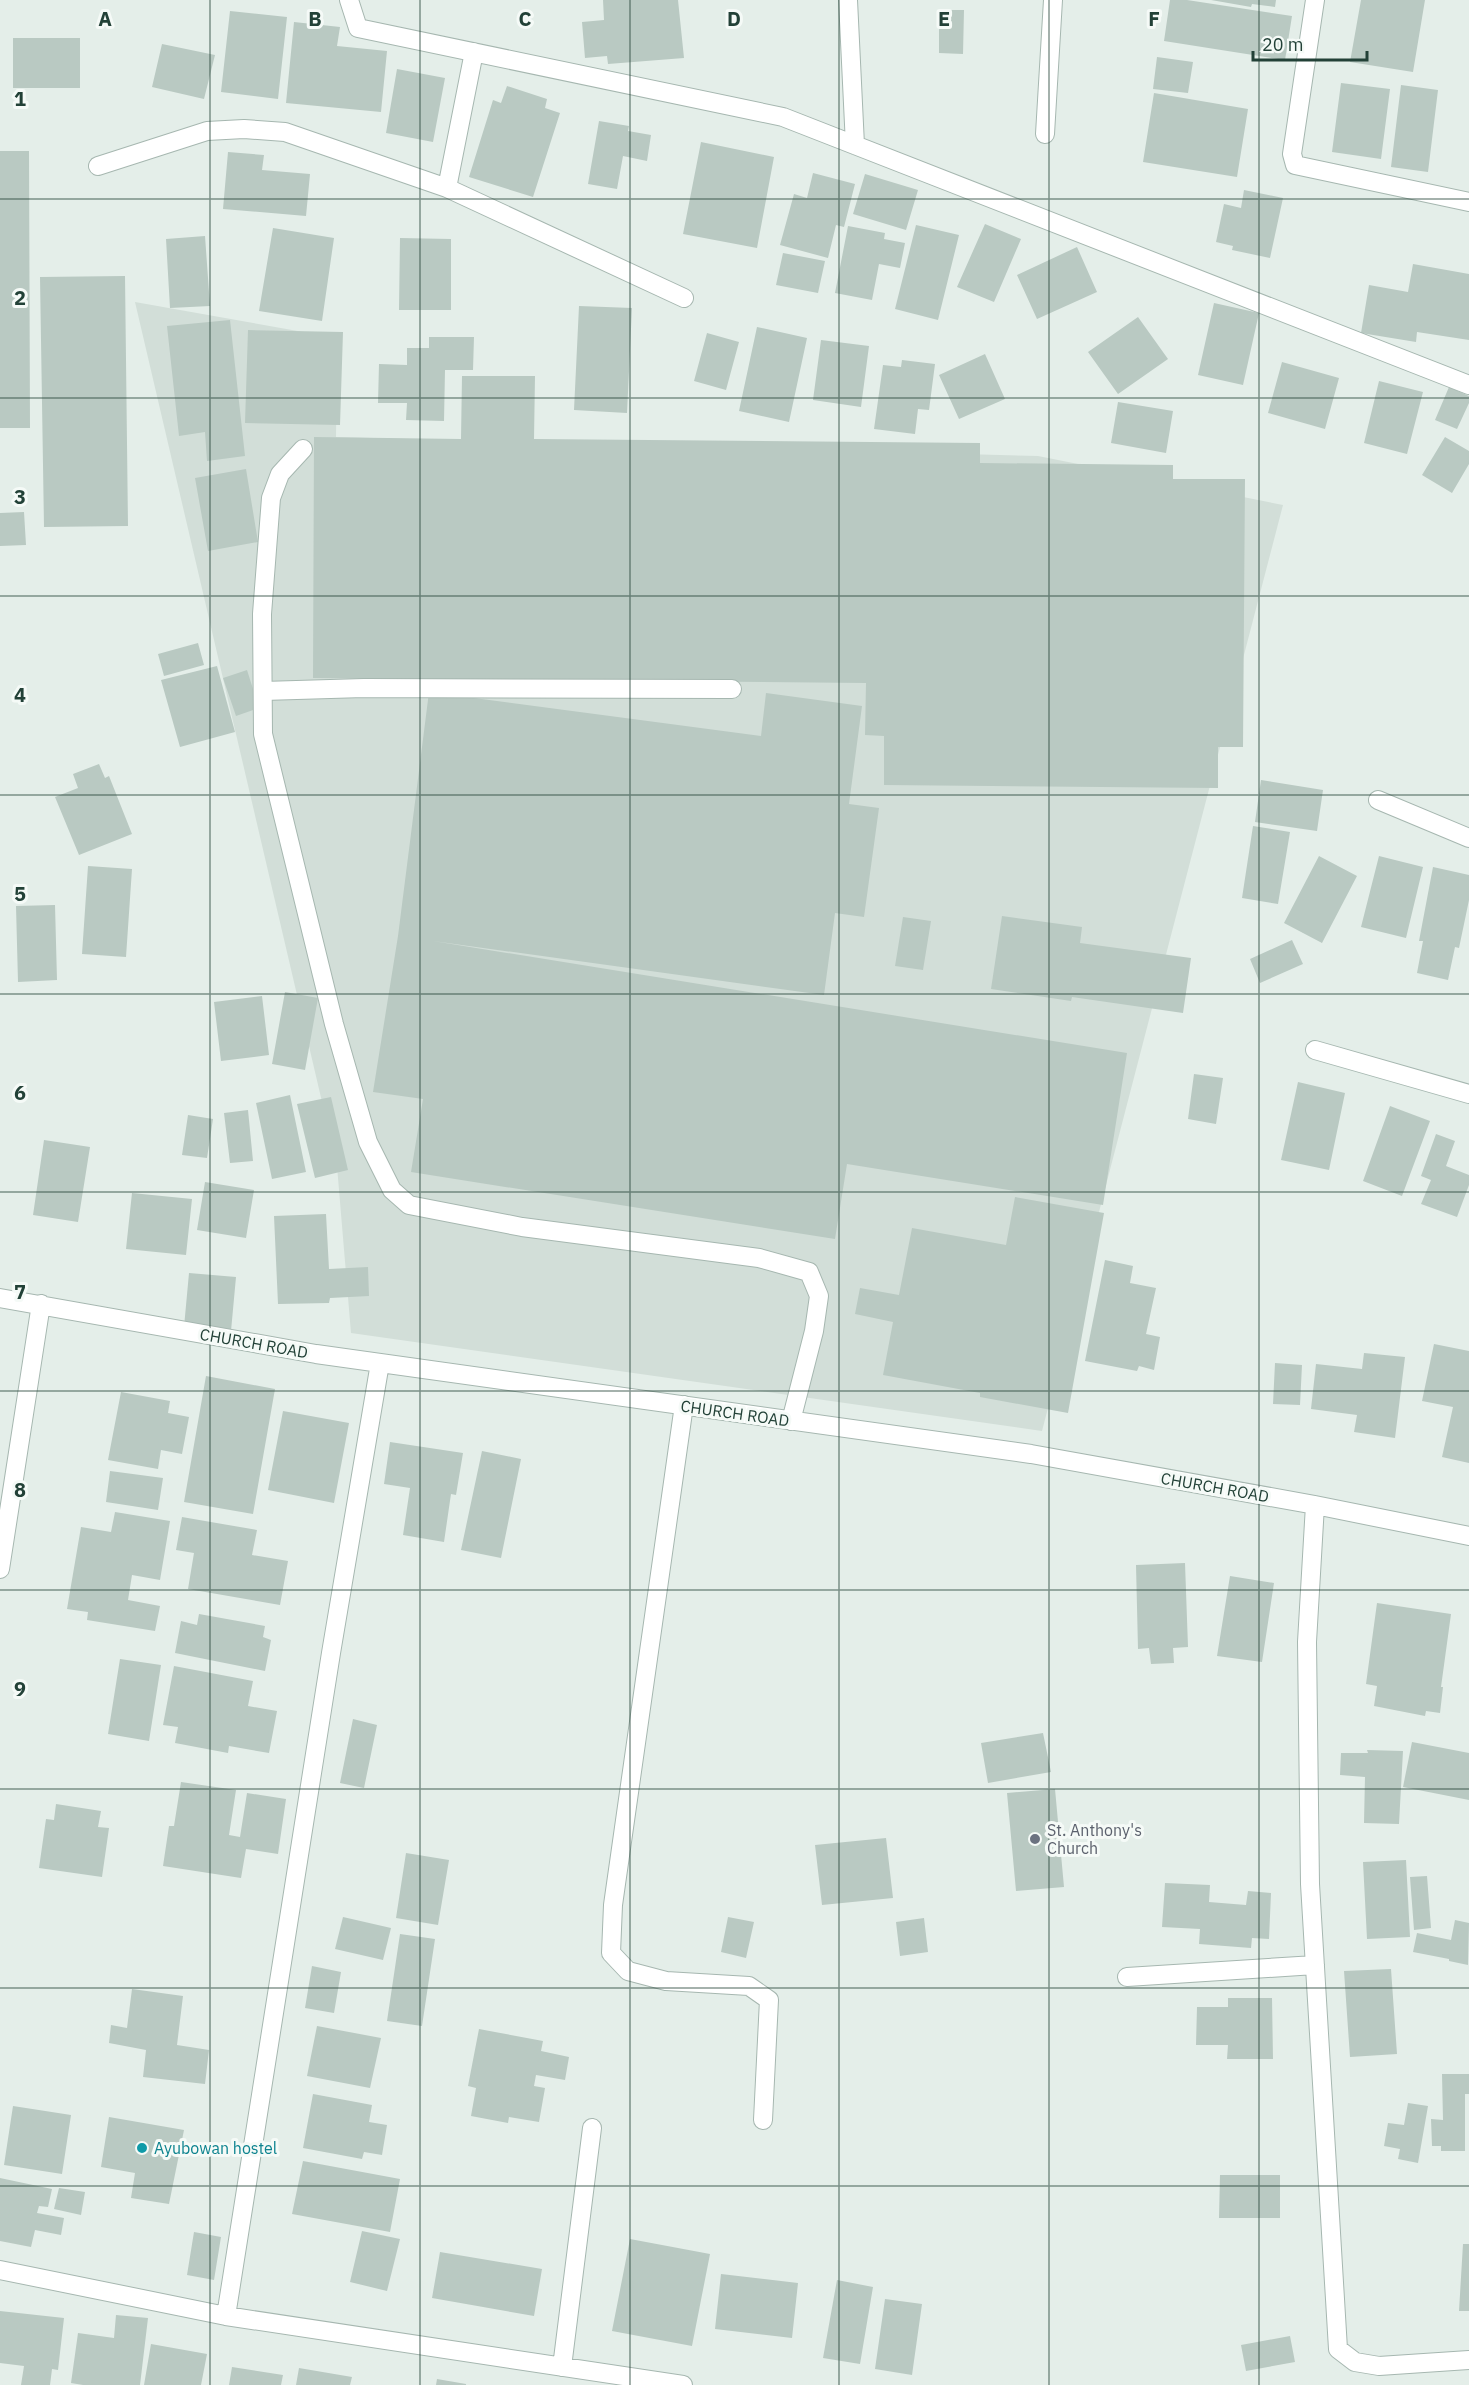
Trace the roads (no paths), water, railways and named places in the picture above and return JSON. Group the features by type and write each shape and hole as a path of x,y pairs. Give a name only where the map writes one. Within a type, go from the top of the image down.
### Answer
{"street":[{"path":"349,0 358,28 783,117 1469,385"},
{"path":"848,0 855,145"},
{"path":"1045,134 1053,0"},
{"path":"1315,0 1292,154 1295,165 1469,202"},
{"path":"447,188 474,52"},
{"path":"98,166 207,131 244,129 285,132 447,188 684,298"},
{"path":"303,448 280,474 271,498 262,614 263,734 334,1024 368,1142 392,1190 409,1205 420,1208 522,1227 759,1258 809,1272 819,1296 814,1331 791,1420"},
{"path":"263,691 364,688 732,689"},
{"path":"1378,800 1469,838"},
{"path":"1315,1050 1469,1094"},
{"name":"CHURCH ROAD","path":"0,1298 316,1354 1031,1454 1315,1504 1469,1536"},
{"path":"0,1569 41,1304"},
{"path":"226,2316 329,1664 380,1363"},
{"path":"684,1406 613,1905 611,1953 628,1971 666,1981 749,1986 770,2000 763,2120"},
{"path":"1315,1504 1307,1642 1310,1884 1338,2349 1355,2362 1379,2366 1469,2360"},
{"path":"1127,1977 1315,1965"},
{"path":"562,2367 592,2128"},
{"path":"0,2270 226,2316 683,2385"}],"place":[{"name":"St. Anthony's Church","path":"1035,1839"},
{"name":"Ayubowan hostel","path":"142,2148"}]}
